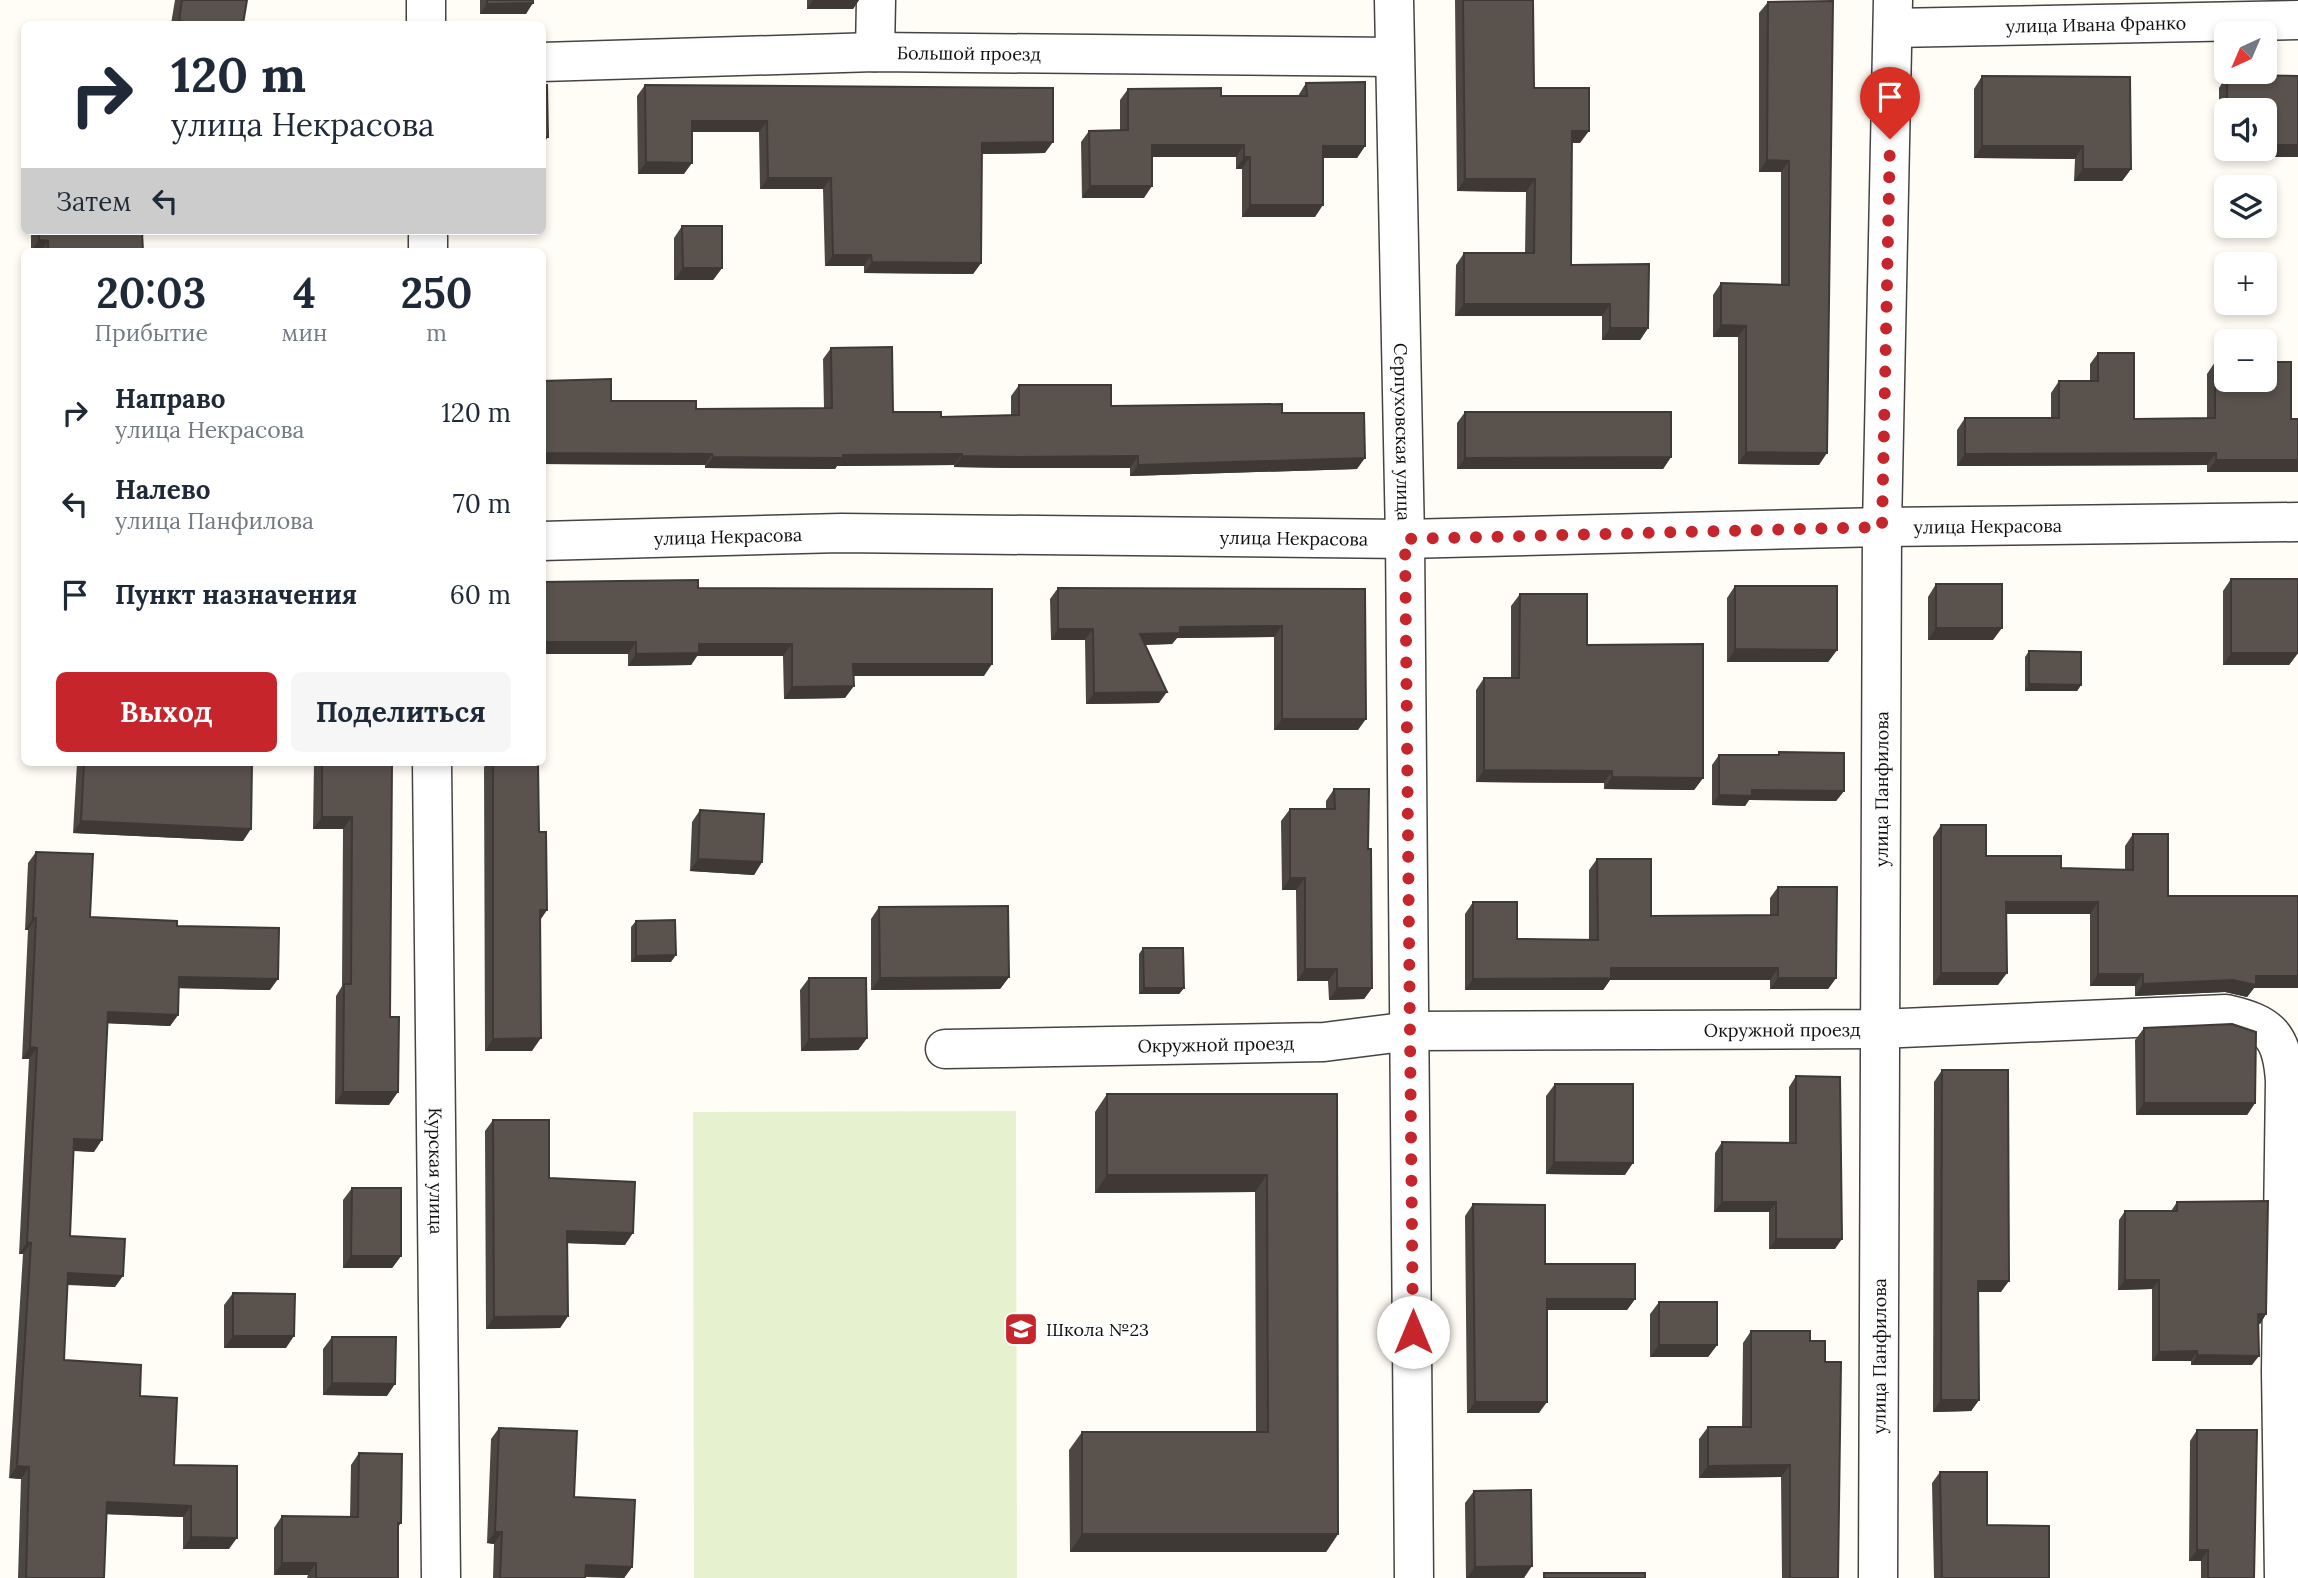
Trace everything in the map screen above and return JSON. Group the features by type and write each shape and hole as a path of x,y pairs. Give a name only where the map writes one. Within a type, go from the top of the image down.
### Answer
{"street":[{"path":"426,0 426,21"},
{"path":"875,52 876,0"},
{"name":"Серпуховская улица","path":"1394,0 1405,539 1414,1578"},
{"name":"улица Ивана Франко","path":"1893,14 2298,20"},
{"name":"улица Панфилова","path":"1878,1578 1882,527 1893,14"},
{"name":"Большой проезд","path":"546,62 875,52 1394,57"},
{"name":"улица Некрасова","path":"546,541 841,533 1405,539 1882,527 2298,523"},
{"name":"Курская улица","path":"432,766 441,1578"},
{"name":"Окружной проезд","path":"945,1049 1324,1042 1411,1031 1879,1029 2226,1014 2253,1020 2271,1031 2284,1056 2290,1371 2284,1578"}],"green space":[{"path":"1016,1111 1017,1578 694,1578 693,1112"}],"building":[{"path":"182,0 247,0 244,21 179,21"},
{"path":"487,0 533,0 533,3 487,4"},
{"path":"1463,0 1533,0 1534,88 1589,88 1589,131 1572,131 1571,265 1649,264 1648,328 1610,328 1610,304 1464,304 1464,253 1534,253 1535,179 1465,179"},
{"path":"1833,1 1827,453 1746,452 1746,326 1721,325 1721,283 1789,285 1789,161 1767,160 1768,2"},
{"path":"1982,76 2130,77 2131,169 2083,169 2083,146 1982,146"},
{"path":"2277,76 2298,76 2298,145 2277,145 2277,98 2227,98 2227,84 2277,84"},
{"path":"1365,82 1365,146 1323,146 1323,205 1250,205 1250,157 1244,157 1244,145 1152,145 1152,186 1090,186 1089,131 1128,130 1128,89 1221,88 1221,96 1307,96 1306,83"},
{"path":"546,85 547,85 546,137"},
{"path":"645,85 1053,88 1053,142 982,143 981,263 872,262 871,255 833,255 831,178 768,178 767,121 692,121 692,163 646,162"},
{"path":"682,226 722,226 722,268 683,268"},
{"path":"39,235 142,235 143,248 48,248 48,241 39,240"},
{"path":"892,347 893,412 941,412 941,417 1019,415 1019,385 1111,385 1111,406 1282,404 1282,413 1364,413 1365,458 1138,465 1138,456 1019,457 962,454 843,455 843,458 546,453 546,381 611,379 611,401 696,401 696,409 832,408 831,348"},
{"path":"2098,353 2134,353 2134,419 2215,418 2215,392 2277,392 2277,362 2291,362 2291,419 2298,419 2298,460 2216,460 2216,453 1965,454 1965,418 2059,418 2059,381 2098,381"},
{"path":"1465,412 1671,412 1671,457 1465,458"},
{"path":"2231,579 2298,579 2298,653 2231,653"},
{"path":"698,580 698,588 992,589 992,664 853,664 854,686 792,687 792,644 699,644 699,653 636,654 636,642 546,642 546,582"},
{"path":"1936,584 2002,584 2002,628 1936,628"},
{"path":"1735,586 1837,586 1837,650 1735,649"},
{"path":"1058,588 1365,589 1366,719 1282,719 1282,626 1180,627 1180,633 1140,634 1167,692 1094,693 1093,629 1058,629"},
{"path":"1520,594 1587,594 1587,645 1703,644 1703,778 1612,777 1612,771 1484,770 1484,678 1519,678"},
{"path":"2029,651 2081,652 2081,685 2029,684"},
{"path":"1779,752 1844,753 1844,791 1752,790 1752,796 1719,795 1719,755 1779,755"},
{"path":"84,766 252,766 251,829 81,821"},
{"path":"322,766 392,766 390,1017 399,1017 398,1092 343,1092 344,984 351,984 352,817 322,817"},
{"path":"493,766 538,766 539,832 546,832 547,910 540,910 541,1038 493,1039"},
{"path":"1334,789 1369,789 1372,988 1337,988 1337,969 1305,969 1305,878 1290,878 1290,809 1335,809"},
{"path":"700,810 764,814 762,862 698,859"},
{"path":"1941,825 1986,825 1986,856 2061,856 2061,868 2133,870 2133,834 2168,834 2168,896 2298,896 2298,976 2256,976 2256,985 2233,980 2143,984 2143,974 2098,974 2098,902 2006,902 2007,973 1941,973"},
{"path":"36,852 93,854 90,917 177,921 177,926 279,928 278,979 179,977 178,1015 108,1012 102,1140 74,1139 70,1236 125,1239 123,1276 68,1273 64,1360 141,1365 140,1396 177,1398 174,1465 237,1466 237,1538 191,1537 191,1506 107,1502 104,1578 26,1578 29,1467 17,1466 31,1243 27,1242 37,1048 30,1047"},
{"path":"1597,859 1651,859 1651,916 1778,915 1778,887 1837,887 1836,978 1778,978 1778,968 1611,968 1611,978 1473,979 1473,902 1517,902 1517,939 1598,940"},
{"path":"1008,906 1009,977 880,978 879,907"},
{"path":"675,920 676,955 636,956 636,921"},
{"path":"1143,948 1183,948 1184,988 1144,988"},
{"path":"809,978 866,978 867,1038 809,1039"},
{"path":"2232,1024 2256,1032 2255,1103 2144,1103 2144,1028"},
{"path":"1942,1070 2008,1070 2009,1281 1978,1281 1979,1400 1941,1400"},
{"path":"1796,1076 1840,1077 1842,1239 1776,1239 1776,1202 1722,1202 1722,1142 1796,1143"},
{"path":"1555,1084 1633,1084 1633,1163 1554,1162"},
{"path":"1107,1094 1337,1094 1338,1534 1082,1534 1082,1432 1268,1432 1267,1175 1107,1175"},
{"path":"493,1120 549,1120 549,1178 635,1182 633,1233 567,1231 568,1316 494,1317"},
{"path":"352,1188 401,1188 401,1256 351,1256"},
{"path":"2268,1201 2266,1314 2258,1314 2259,1356 2197,1355 2197,1351 2159,1352 2159,1280 2125,1280 2125,1211 2177,1211 2177,1202"},
{"path":"1473,1204 1545,1205 1545,1264 1635,1264 1635,1299 1547,1299 1547,1402 1475,1402"},
{"path":"233,1293 295,1294 294,1336 233,1336"},
{"path":"1659,1302 1717,1302 1717,1345 1659,1345"},
{"path":"1751,1331 1810,1331 1810,1341 1825,1341 1825,1362 1841,1362 1838,1578 1790,1578 1790,1465 1708,1466 1708,1427 1751,1427"},
{"path":"332,1337 396,1337 395,1384 332,1383"},
{"path":"499,1428 577,1431 574,1497 635,1500 632,1567 586,1565 585,1578 500,1578 502,1532 495,1532"},
{"path":"2197,1430 2257,1430 2254,1578 2208,1578 2208,1550 2197,1550"},
{"path":"359,1453 402,1454 398,1578 316,1578 316,1563 282,1563 282,1516 358,1517"},
{"path":"1940,1472 1987,1472 1987,1525 2049,1526 2049,1578 1942,1578"},
{"path":"1531,1490 1532,1566 1475,1567 1474,1491"},
{"path":"1544,1573 1645,1573 1645,1578 1544,1578"}],"place":[{"name":"Школа №23","path":"1021,1329"}],"route":[{"path":"1413,1332 1405,539 1882,527 1890,139"}]}
